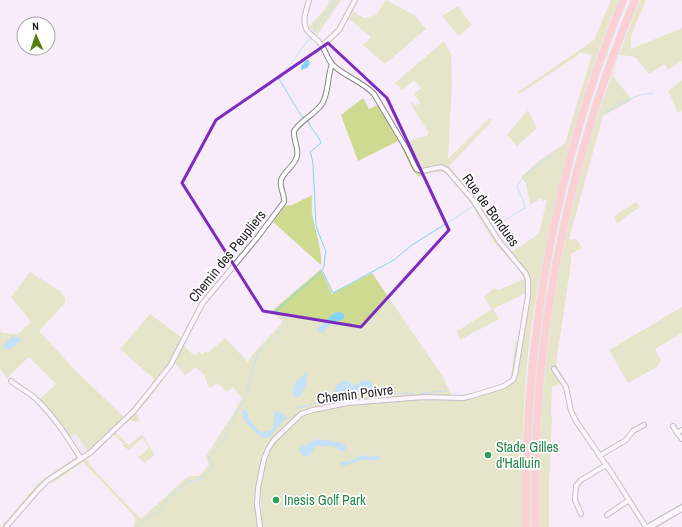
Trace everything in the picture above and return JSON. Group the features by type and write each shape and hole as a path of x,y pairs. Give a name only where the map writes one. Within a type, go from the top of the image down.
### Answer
{"highway":[{"path":"526,527 525,482 528,412 534,349 545,274 559,201 577,133 594,79 623,0"},
{"path":"536,527 536,468 539,400 544,350 556,267 570,199 586,140 612,59 635,0"}],"main road":[{"path":"647,527 682,508"}],"street":[{"path":"309,0 304,17 305,26 322,46 332,64"},
{"path":"322,46 340,27 355,0"},
{"name":"Rue de Bondues","path":"332,64 374,94 405,146 416,169 422,171 441,167 446,169 451,174 475,203 499,242 526,274 528,282 528,296 516,373 513,380"},
{"name":"Chemin des Peupliers","path":"6,527 47,481 91,452 124,422 154,388 171,364 202,304 257,238 282,204 284,198 280,186 281,180 297,157 294,131 322,103 325,97 328,75 332,64"},
{"path":"554,369 566,388 571,411 576,421 647,527"},
{"name":"Chemin Poivre","path":"260,527 257,504 258,488 264,459 274,440 301,414 348,403 424,397 468,397 479,395 504,386 513,380"},
{"path":"11,381 30,394 46,409 81,458"},
{"path":"599,456 626,440 633,431 644,425"},
{"path":"673,426 682,439"},
{"path":"677,433 682,430"},
{"path":"581,514 575,500 577,483 606,465"},
{"path":"611,514 629,500"}],"highlighted area":[{"path":"328,43 387,98 449,230 361,327 263,311 182,183 216,120"}],"shaded area":[{"path":"76,434 88,451 80,455 70,438"}],"green space":[{"path":"330,0 341,0 317,35 309,27 327,7"},
{"path":"386,0 414,15 426,29 385,64 363,45 371,37 349,19 353,11 364,18 376,15"},
{"path":"611,0 618,0 595,61 567,154 539,281 527,360 522,451 522,527 262,527 260,486 269,448 267,446 256,486 258,527 134,527 135,517 83,462 53,483 51,480 9,527 1,527 39,482 76,457 66,439 36,402 56,384 29,357 7,378 0,369 0,331 2,333 18,334 31,322 11,297 30,272 60,291 65,298 65,303 39,331 76,371 124,417 151,385 154,379 120,349 150,314 185,340 184,345 194,356 199,351 202,355 206,351 208,353 225,338 248,362 252,355 282,323 282,321 271,312 321,269 332,294 372,273 443,377 452,396 483,392 504,383 511,378 515,343 517,340 523,341 530,291 493,309 499,319 460,340 457,331 492,309 484,297 494,288 499,290 524,279 520,271 493,241 472,205 446,173 435,172 418,176 412,169 401,146 417,138 427,136 428,132 410,103 411,102 415,106 420,103 414,94 421,88 414,80 402,90 395,83 444,41 451,54 452,82 448,159 490,118 492,121 449,166 482,206 494,228 511,252 539,234 547,199 542,201 541,198 530,205 526,183 521,177 535,164 565,143 592,55 581,53 519,94 518,92 594,40","holes":["175,363 185,375 196,367 204,375 209,388 218,383 227,392 233,387 242,398 206,456 209,465 199,476 190,476 185,479 141,519 96,472 87,460 114,435 124,444 122,446 129,450 143,438 149,448 138,457 145,463 155,455 142,434 129,445 115,432 130,420 136,422 139,420 137,413 156,390","76,434 88,451 80,455 70,438"]},
{"path":"640,0 646,0 631,36 631,49 682,28 682,61 668,70 665,64 649,74 635,57 619,55"},
{"path":"458,6 472,25 459,36 442,16"},
{"path":"618,58 613,76 632,100 603,116 569,239 572,240 576,238 582,248 571,254 571,263 556,364 563,377 561,383 552,387 549,527 540,527 539,481 544,389 548,343 555,297 563,252 584,162"},
{"path":"682,80 682,110 678,113 668,91"},
{"path":"363,98 369,109 378,105 398,141 358,161 341,115"},
{"path":"528,110 537,128 517,146 507,135"},
{"path":"312,195 312,213 320,247 321,265 273,222 285,206 292,205"},
{"path":"636,202 640,207 617,223 614,216"},
{"path":"682,307 682,333 655,349 661,361 657,367 628,383 609,350"},
{"path":"531,414 536,414 534,527 528,527"}],"water":[{"path":"306,60 309,60 310,64 307,68 301,70 301,66"},
{"path":"340,312 344,314 344,319 331,323 324,332 320,333 318,329 320,326 334,313"},
{"path":"14,335 14,338 19,336 21,340 13,347 6,350 2,346"},
{"path":"306,369 307,379 305,386 300,396 295,398 292,395 295,382 304,375"},
{"path":"346,380 357,385 362,381 368,380 376,389 378,394 366,395 355,391 347,397 331,400 337,385"},
{"path":"246,409 252,422 261,432 272,430 274,424 274,411 283,413 287,418 279,425 270,437 265,438 247,424 242,413 243,410"},
{"path":"317,439 337,442 345,445 346,449 343,452 332,446 317,446 311,454 303,456 299,449"},
{"path":"363,455 372,457 378,455 380,457 379,460 362,460 343,466 340,463 352,460"}],"waterway":[{"path":"314,32 315,26 320,22 323,16 329,13 335,0"},
{"path":"305,117 302,117 279,79 310,38"},
{"path":"605,113 635,97 647,93 654,93"},
{"path":"138,527 150,516 158,512 169,498 186,483 202,478 214,466 209,458 227,434 236,413 245,399 257,354 287,324 284,316 276,311 322,271 324,267 326,252 316,226 313,164 310,152 321,143 310,126 308,120"},
{"path":"493,227 525,208 517,186 524,176 555,154"},
{"path":"323,272 333,293 394,260 412,245 474,206"},
{"path":"421,393 447,391"},
{"path":"378,394 414,393"},
{"path":"298,408 331,399"}],"tunnel":[{"path":"598,53 617,56"}],"place":[{"name":"Stade Gilles d'Halluin","path":"488,455"},
{"name":"Inesis Golf Park","path":"276,500"}]}
